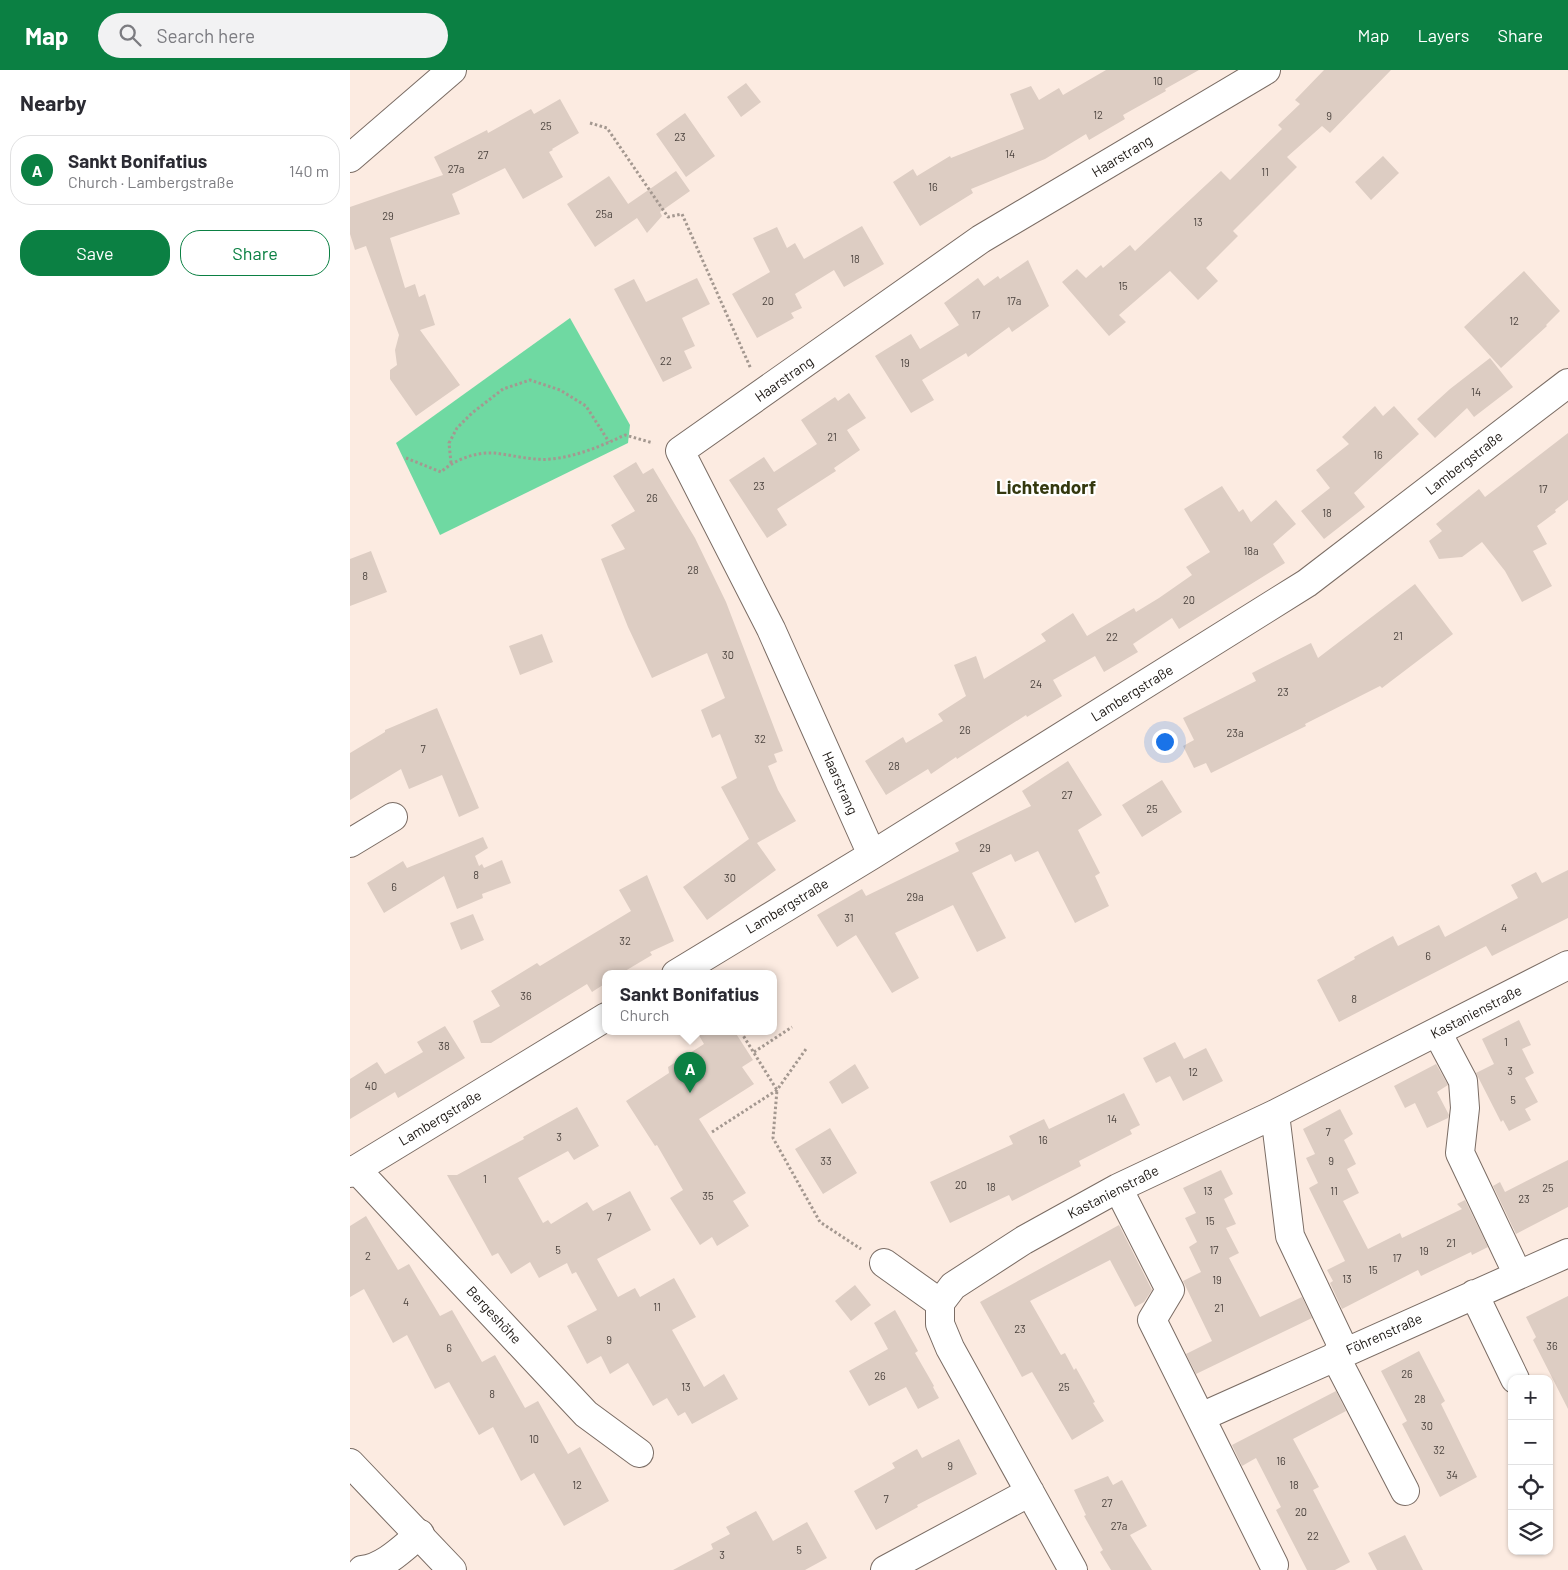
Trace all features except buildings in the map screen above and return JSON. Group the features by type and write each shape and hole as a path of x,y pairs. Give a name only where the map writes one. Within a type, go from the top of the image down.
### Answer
{"street":[{"path":"350,158 452,70"},
{"name":"Haarstrang","path":"872,855 772,629 680,451 981,239 1266,70"},
{"name":"Lambergstraße","path":"683,970 872,855 1307,583 1568,383"},
{"path":"350,843 393,817"},
{"name":"Kastanienstraße","path":"940,1303 953,1286 1024,1240 1118,1188 1275,1114 1568,965"},
{"name":"Lambergstraße","path":"353,1171 602,1019"},
{"path":"1437,1032 1463,1081 1466,1108 1460,1153 1518,1275"},
{"path":"1275,1114 1290,1236 1340,1354 1405,1491"},
{"name":"Bergeshöhe","path":"353,1171 586,1414 639,1453"},
{"path":"1118,1188 1170,1290 1152,1320 1274,1565"},
{"name":"Föhrenstraße","path":"1201,1417 1568,1253"},
{"path":"884,1263 940,1303 940,1324 950,1348 1073,1570"},
{"path":"1474,1294 1513,1375"},
{"path":"350,1463 420,1534 452,1570"},
{"path":"885,1570 1030,1492"},
{"path":"362,1570 367,1570 388,1560 420,1534"}],"path":[{"path":"590,123 607,128 668,218 682,214 763,394"},
{"path":"451,463 450,443 457,428 472,413 503,389 530,380 560,390 586,406 609,442"},
{"path":"406,458 441,472 451,463 467,457 493,453 514,457 551,459 592,450 625,435 680,451"},
{"path":"754,1052 792,1027"},
{"path":"743,1035 777,1090 773,1138 820,1222 884,1263"},
{"path":"712,1132 777,1090 806,1049"}],"green space":[{"path":"570,318 630,425 628,443 440,535 396,443"}],"place":[{"name":"Sankt Bonifatius","path":"690,1093"}],"district":[{"name":"Lichtendorf","path":"1046,487"}]}
